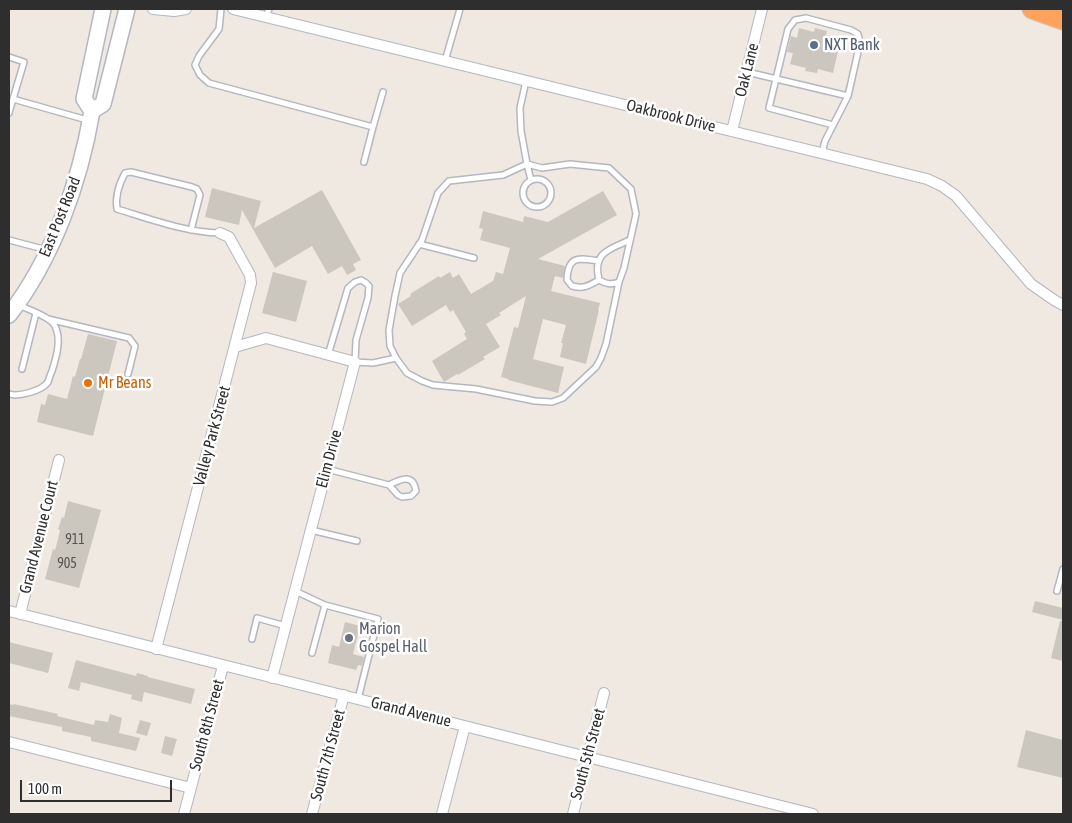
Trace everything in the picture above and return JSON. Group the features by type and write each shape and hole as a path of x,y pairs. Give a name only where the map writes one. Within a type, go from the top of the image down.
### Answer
{"highway":[{"path":"1032,9 1063,20"}],"main road":[{"name":"East Post Road","path":"91,116 84,99 102,9"},
{"name":"East Post Road","path":"12,310 39,269 61,220 80,168 91,116 103,104 127,9"}],"street":[{"path":"153,9 174,11 186,9"},
{"name":"Oakbrook Drive","path":"233,9 268,13 446,61 927,179 942,186 956,196 1031,284 1063,305"},
{"name":"Oak Lane","path":"732,130 762,9"},
{"name":"Valley Park Street","path":"156,649 252,283 250,275 229,237 220,233"},
{"path":"235,347 266,338 355,362"},
{"name":"Elim Drive","path":"272,678 355,362"},
{"name":"Grand Avenue Court","path":"20,614 59,460"},
{"name":"Grand Avenue","path":"9,611 813,814"},
{"name":"South 8th Street","path":"184,814 223,666"},
{"name":"South 5th Street","path":"573,814 604,693"},
{"name":"South 7th Street","path":"312,814 344,696"},
{"path":"442,814 465,726"},
{"path":"9,742 191,788"}],"lane":[{"path":"221,9 219,29 199,56 195,65 200,75 209,83 373,127"},
{"path":"446,61 460,9"},
{"path":"822,153 825,141 848,96 860,44 858,34 851,30 806,18 795,20 788,29 769,108 833,125"},
{"path":"9,57 24,62 9,112"},
{"path":"746,72 848,96"},
{"path":"526,80 520,108 521,131 532,180"},
{"path":"364,162 383,92"},
{"path":"13,99 91,116"},
{"path":"527,164 542,168 570,164 609,168 631,188 636,214 606,344 596,367 572,391 563,398 552,402 535,401 476,389 433,385 406,373 390,346 389,330 395,296 400,273 420,244 438,193 449,181 503,175 527,164"},
{"path":"191,230 200,195 197,189 131,172 125,173 120,182 116,209 191,230 204,233 220,233"},
{"path":"541,179 549,185 551,194 544,205 531,205 525,199 523,194 525,186 532,180 541,179"},
{"path":"9,240 47,251"},
{"path":"619,282 605,284 599,280 597,275 599,261 604,252 630,240"},
{"path":"420,244 474,258"},
{"path":"599,261 574,260 570,264 567,280 572,286 581,288 599,280"},
{"path":"328,355 348,288 354,282 361,280 369,286 368,298 356,340 355,362 386,361 396,358"},
{"path":"12,310 36,313 48,319 129,338 135,346 128,374"},
{"path":"22,369 36,313"},
{"path":"9,394 14,396 32,392 47,383 56,359 59,338 55,325 48,319"},
{"path":"327,469 389,484 407,479 414,484 416,491 411,496 402,497 389,484"},
{"path":"311,529 357,541"},
{"path":"1057,591 1063,569"},
{"path":"295,591 325,605 378,619 358,699"},
{"path":"312,653 325,605"},
{"path":"252,639 257,618 286,626"}],"building":[{"name":"NXT Bank","path":"799,28 814,32 815,28 827,31 826,35 841,38 833,73 818,69 817,73 805,71 806,68 790,64 793,53 787,52 791,36 797,38"},
{"path":"212,188 261,201 254,228 322,190 361,260 353,264 356,270 347,275 342,266 328,274 312,246 275,268 242,210 239,225 205,217"},
{"path":"603,191 617,215 538,259 565,266 563,278 555,276 551,291 600,303 586,364 560,357 563,343 561,343 566,325 543,319 533,359 564,367 558,393 501,377 514,327 518,328 526,296 499,313 501,315 486,324 500,347 483,357 485,359 444,382 432,361 467,339 464,334 466,332 453,310 450,312 446,305 412,326 398,304 439,276 440,278 450,272 453,278 459,274 471,294 493,281 496,272 503,274 510,248 480,240 483,229 479,228 483,211 523,222 524,216 548,222"},
{"path":"273,272 307,281 296,322 262,313"},
{"name":"Mr Beans","path":"88,334 117,341 93,436 37,422 41,404 45,405 48,394 67,399"},
{"path":"68,501 101,510 79,588 45,579 53,549 55,550 58,539 60,530 58,529 62,517 64,518"},
{"path":"1035,601 1063,608 1063,620 1032,612"},
{"path":"1060,621 1063,621 1063,661 1051,658"},
{"name":"Marion Gospel Hall","path":"345,622 360,626 353,654 364,657 362,666 358,665 356,670 328,663 332,645 339,647"},
{"path":"9,642 53,653 48,673 9,663"},
{"path":"76,660 136,676 137,673 195,689 191,704 144,692 142,702 131,699 132,695 81,682 79,691 68,688"},
{"path":"9,704 58,714 57,716 94,725 95,720 108,722 110,714 122,718 119,733 140,738 136,751 91,741 91,737 62,731 62,727 9,716"},
{"path":"140,720 151,723 147,736 136,733"},
{"path":"1026,730 1063,740 1063,778 1017,767"},
{"path":"165,736 177,739 172,756 161,753"}],"place":[{"name":"NXT Bank","path":"814,45"},
{"name":"Mr Beans","path":"88,383"},
{"name":"Marion Gospel Hall","path":"349,638"}]}
